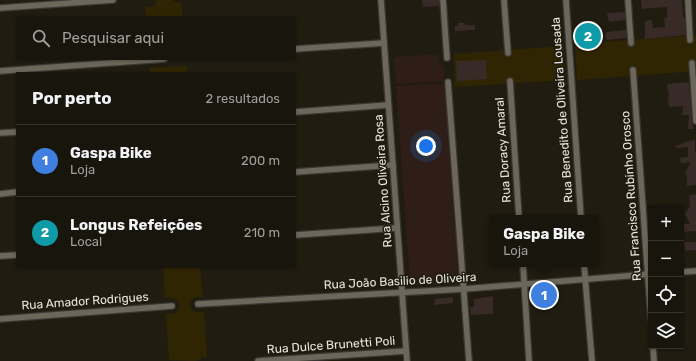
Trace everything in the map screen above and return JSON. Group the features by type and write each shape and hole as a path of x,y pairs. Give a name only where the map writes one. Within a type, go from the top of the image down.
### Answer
{"street":[{"path":"0,8 113,0"},
{"name":"Rua Alcino Oliveira Rosa","path":"381,0 407,361"},
{"path":"443,0 447,58"},
{"path":"504,0 508,53"},
{"name":"Rua Benedito de Oliveira Lousada","path":"566,0 581,215"},
{"path":"628,0 631,43"},
{"path":"688,0 690,40"},
{"path":"296,49 384,43"},
{"path":"0,71 150,60"},
{"path":"692,63 696,121"},
{"name":"Rua Francisco Rubinho Orosco","path":"633,70 648,261"},
{"name":"Rua Doracy Amaral","path":"510,80 519,215"},
{"path":"448,82 469,361"},
{"path":"296,112 388,105"},
{"path":"0,133 16,132"},
{"path":"296,172 393,165"},
{"path":"0,194 16,192"},
{"path":"296,235 397,228"},
{"path":"0,256 16,255"},
{"path":"523,267 529,361"},
{"path":"584,267 592,361"},
{"path":"684,272 696,271"},
{"name":"Rua João Basilio de Oliveira","path":"198,304 464,289 648,274"},
{"name":"Rua Francisco Rubinho Orosco","path":"649,277 651,313"},
{"name":"Rua Amador Rodrigues","path":"0,319 172,306"},
{"path":"653,349 654,361"},
{"name":"Rua Dulce Brunetti Poli","path":"258,361 406,351"}],"shaded area":[{"path":"157,0 172,0 177,3 181,1 183,16 146,16 145,6 154,6"},
{"path":"696,35 696,71 577,80 575,44"},
{"path":"563,46 565,80 455,87 454,54"},
{"path":"438,54 439,62 444,68 444,81 396,84 394,57"},
{"path":"187,66 187,72 150,72 150,68"},
{"path":"445,83 458,280 455,283 413,285 410,282 396,86"},
{"path":"163,268 200,268 203,298 197,297 192,299 191,309 195,312 204,311 207,357 203,357 196,361 169,360 166,314 174,314 178,311 180,304 173,298 165,298"}],"building":[{"path":"422,0 439,0 439,6 423,7"},
{"path":"641,0 682,0 686,35 645,39 645,21 652,20 653,28 665,27 664,18 667,18 667,8 642,9"},
{"path":"625,12 625,20 609,22 607,13"},
{"path":"458,23 475,25 475,30 455,31 455,26 458,26"},
{"path":"579,29 596,29 596,37 588,38 588,43 581,43"},
{"path":"626,30 626,38 606,40 606,32"},
{"path":"486,60 487,79 457,81 456,61"},
{"path":"689,82 694,129 688,129 689,115 682,115 683,106 669,107 668,98 667,84"},
{"path":"695,139 696,185 687,186 687,178 685,173 691,162 681,163 680,158 688,157 688,147 676,148 676,146"},
{"path":"696,194 696,231 684,232 684,224 690,224 685,214 690,208 689,195"},
{"path":"684,242 696,242 696,250 685,251"},
{"path":"547,290 547,298 531,299 532,294 535,291"},
{"path":"493,296 493,314 471,315 470,307 474,307 475,299"},
{"path":"453,297 453,303 434,305 435,299"}],"place":[{"name":"Longus Refeições","path":"588,36"},
{"name":"Gaspa Bike","path":"544,295"}]}
